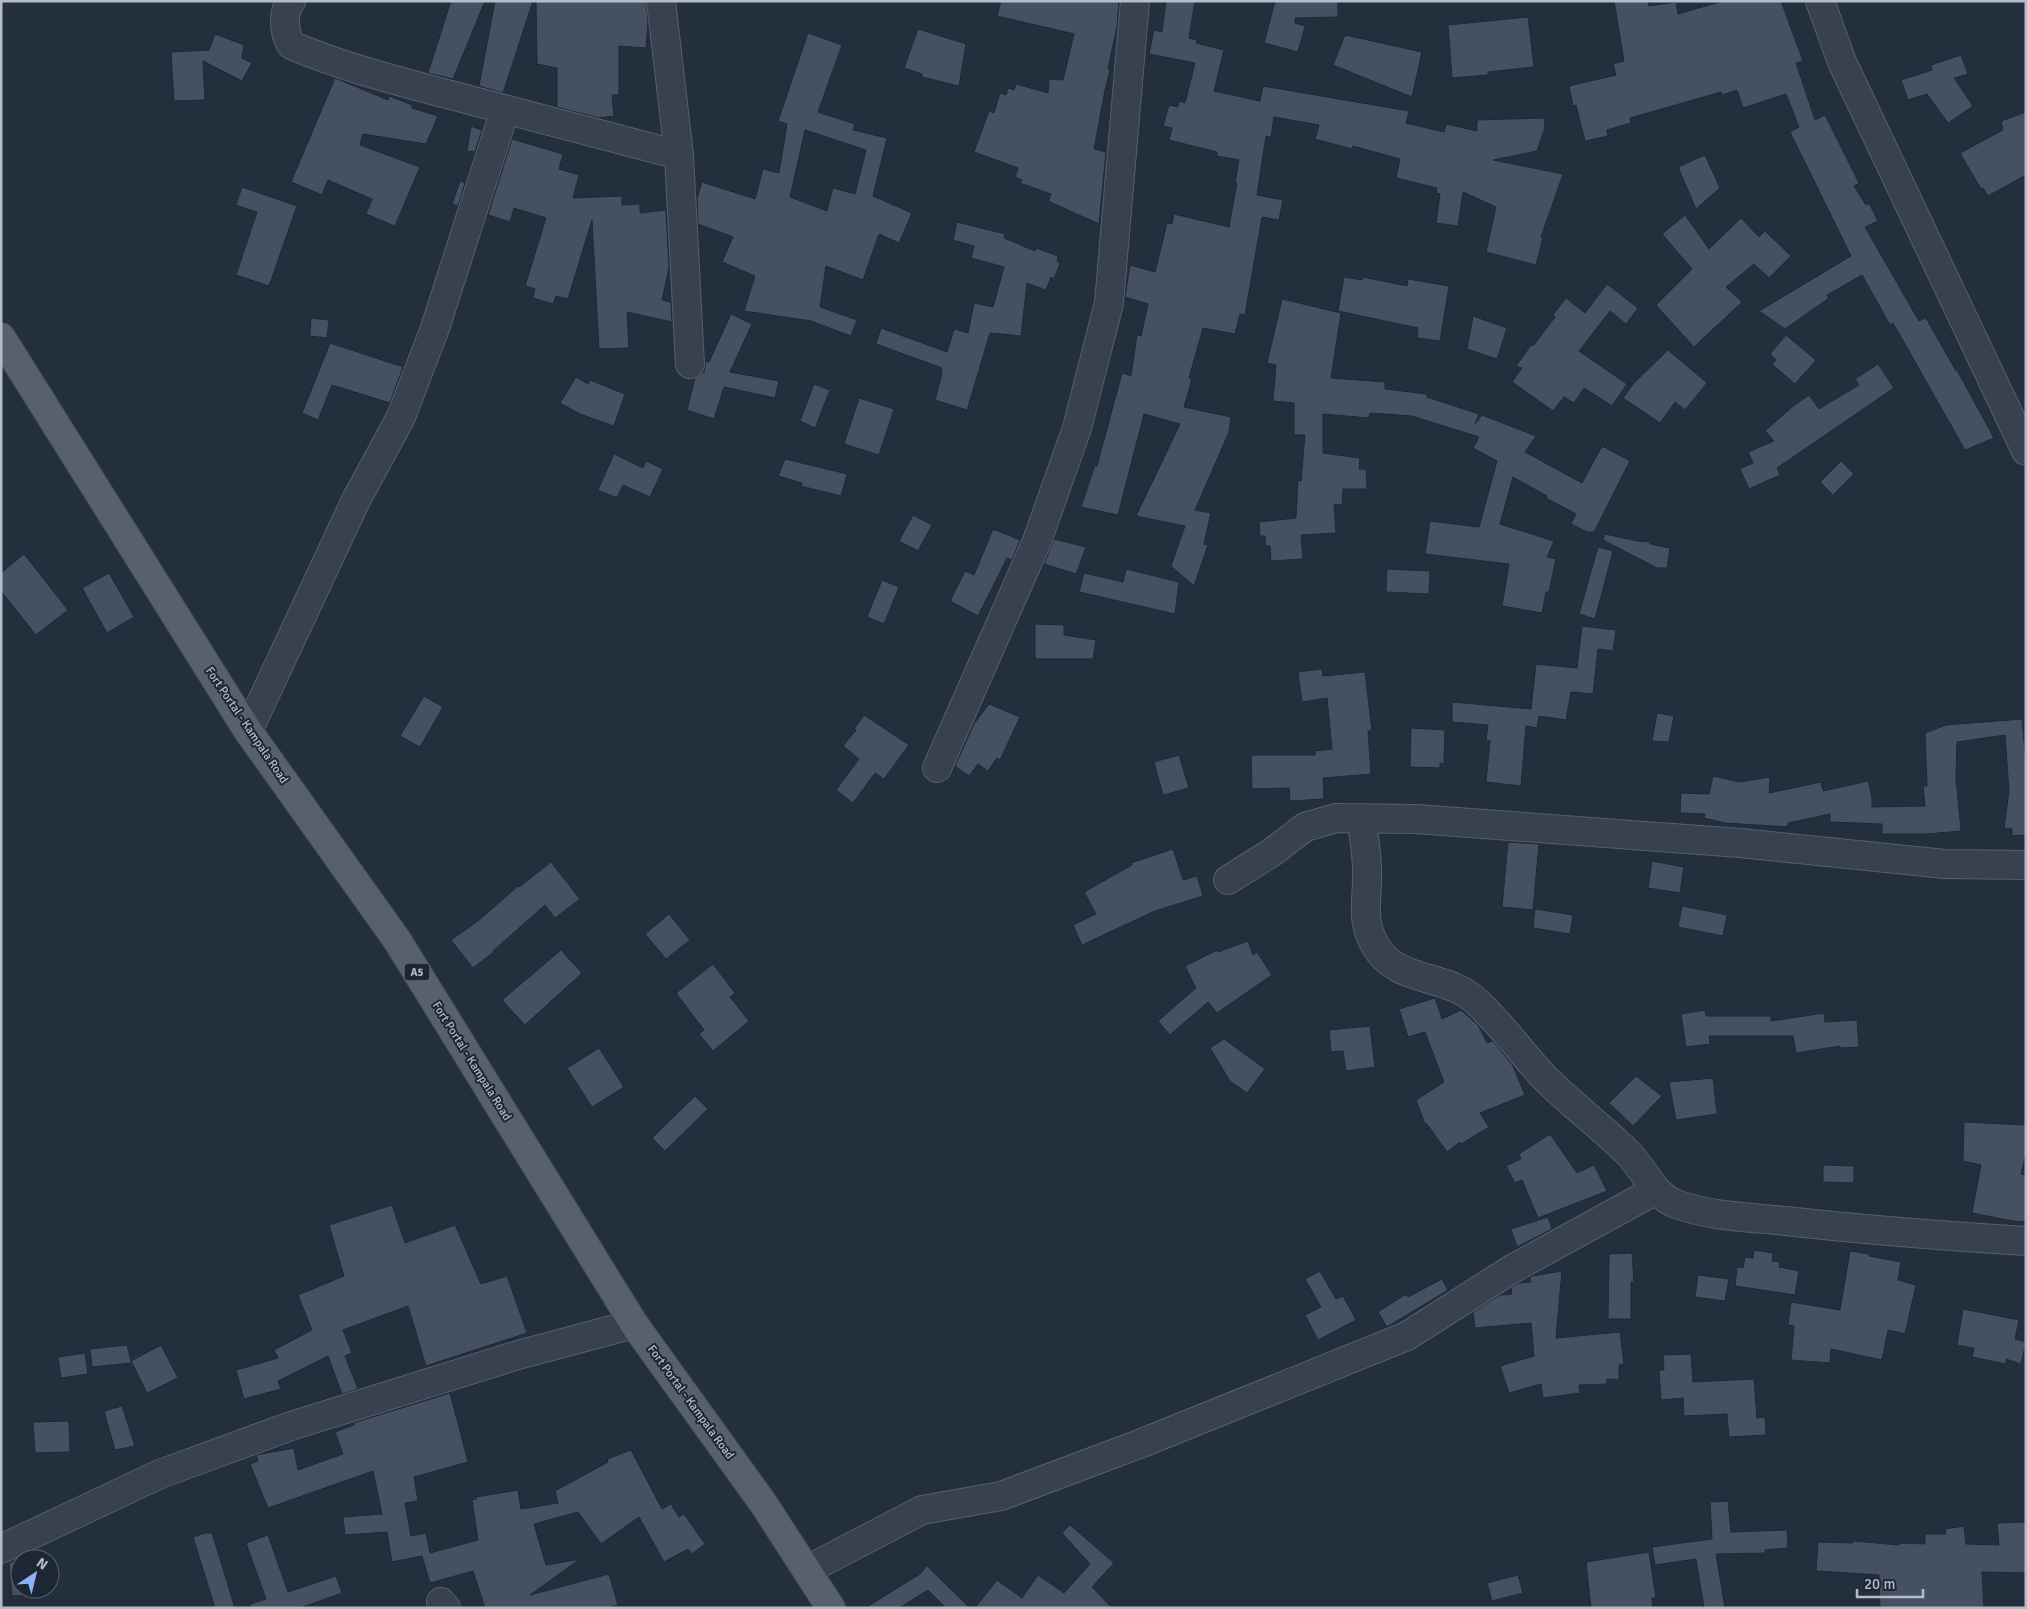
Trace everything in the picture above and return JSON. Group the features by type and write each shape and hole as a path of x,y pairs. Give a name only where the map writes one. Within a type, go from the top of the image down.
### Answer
{"main road":[{"name":"Fort Portal - Kampala Road","path":"1,337 248,731 397,940 634,1324 764,1503 831,1608"}],"street":[{"path":"291,1 288,6 284,32 291,45 343,66 505,110 679,154"},
{"path":"661,1 679,154 690,364"},
{"path":"937,768 1037,541 1077,428 1109,303 1135,1"},
{"path":"1820,1 1842,62 2026,451"},
{"path":"248,731 356,500 401,417 435,328 505,110"},
{"path":"1228,880 1271,853 1305,827 1336,818 1416,819 1740,844 1946,864 2026,865"},
{"path":"1362,818 1367,856 1366,923 1375,946 1388,961 1404,972 1454,986 1476,1000 1544,1076 1629,1154 1644,1170 1656,1190 1674,1203 1713,1214 1894,1233 2026,1241"},
{"path":"807,1570 922,1510 1001,1496 1142,1443 1408,1336 1512,1269 1656,1190"},
{"path":"1,1549 160,1474 290,1426 518,1355 634,1324"}],"building":[{"path":"451,1 485,1 453,79 428,73"},
{"path":"495,1 533,1 503,93 479,86"},
{"path":"536,1 646,1 648,21 646,48 619,46 619,95 612,95 614,116 599,118 557,107 557,68 537,64"},
{"path":"1001,1 1119,1 1117,26 1108,69 1110,70 1094,149 1106,152 1099,224 1048,201 1051,194 1020,183 1022,180 1015,177 1018,168 974,152 989,111 994,113 1000,93 1006,95 1008,88 1014,90 1016,84 1048,93 1049,79 1063,80 1074,34 997,16"},
{"path":"1166,1 1195,1 1189,38 1197,40 1196,43 1224,50 1214,91 1260,101 1263,86 1409,111 1406,123 1444,132 1446,124 1477,131 1477,120 1544,118 1545,128 1537,151 1493,160 1563,174 1541,237 1543,237 1536,265 1486,252 1496,207 1463,192 1458,226 1436,223 1440,194 1436,193 1437,188 1396,178 1400,159 1353,146 1352,149 1315,139 1319,125 1274,117 1271,137 1266,136 1257,195 1283,200 1279,220 1262,217 1245,315 1240,314 1235,334 1203,328 1189,378 1192,379 1184,407 1231,417 1229,432 1195,510 1211,513 1204,544 1208,545 1194,586 1171,566 1185,526 1136,516 1180,424 1144,414 1118,515 1081,507 1095,465 1097,466 1122,373 1131,376 1137,335 1141,336 1148,304 1125,297 1130,265 1155,272 1167,223 1172,224 1174,214 1229,227 1237,183 1235,183 1239,160 1217,156 1217,152 1169,140 1172,128 1163,126 1169,105 1178,107 1179,101 1185,103 1195,63 1149,54 1154,30 1162,32"},
{"path":"1275,1 1338,1 1338,17 1295,18 1295,23 1305,26 1298,52 1264,43"},
{"path":"1614,1 1648,1 1649,6 1676,2 1678,14 1723,1 1781,1 1803,61 1796,63 1815,120 1825,115 1859,183 1854,186 1866,205 1869,203 1878,221 1865,227 1919,321 1926,318 1994,438 1965,450 1893,323 1890,325 1862,275 1827,295 1829,298 1785,329 1759,311 1851,256 1790,132 1799,127 1786,94 1743,108 1737,90 1722,95 1721,92 1630,118 1631,123 1607,130 1608,136 1585,141 1576,105 1573,106 1569,86 1616,75 1613,64 1624,61"},
{"path":"1528,17 1534,67 1488,72 1488,75 1452,78 1448,25"},
{"path":"918,29 966,44 959,86 922,77 922,74 904,68"},
{"path":"808,33 842,45 818,112 855,124 853,130 887,138 873,196 912,213 899,243 879,234 863,280 826,266 820,307 857,320 851,336 811,321 744,311 755,276 722,262 733,237 698,224 697,198 702,182 755,199 763,169 779,173 787,124 778,121","holes":["805,130 866,150 855,194 833,188 827,211 790,197"]},
{"path":"215,34 244,45 242,58 252,63 242,81 203,61 205,100 174,101 171,52 209,50"},
{"path":"1345,35 1422,52 1412,97 1333,65"},
{"path":"1961,55 1968,74 1954,78 1973,106 1948,123 1927,94 1908,100 1901,80 1932,70 1931,65"},
{"path":"335,78 388,100 389,96 412,105 412,108 438,116 426,144 363,134 360,145 420,167 395,226 366,214 372,199 328,180 322,195 291,182"},
{"path":"2026,112 2026,175 1988,196 1983,188 1981,189 1960,153 2003,130 2001,121"},
{"path":"471,126 482,130 475,152 467,151"},
{"path":"512,139 563,154 559,169 579,175 573,198 622,196 622,205 640,204 640,213 666,210 669,268 662,300 671,302 672,322 627,312 629,348 599,349 592,220 568,299 556,296 553,304 533,298 535,289 525,286 546,218 514,208 510,222 488,215"},
{"path":"1705,155 1720,188 1696,209 1678,167"},
{"path":"460,181 465,183 458,206 452,204"},
{"path":"242,187 297,206 269,286 236,275 257,212 236,205"},
{"path":"1685,215 1709,249 1741,218 1759,237 1765,231 1791,256 1769,278 1754,264 1726,287 1742,302 1694,347 1656,305 1692,269 1662,234"},
{"path":"957,222 1005,234 1004,238 1035,251 1036,248 1058,256 1057,261 1060,263 1054,279 1051,277 1046,290 1027,283 1021,336 990,333 967,410 935,400 942,368 876,344 881,328 947,352 954,329 968,333 974,303 993,307 1004,267 971,258 974,246 953,240"},
{"path":"1344,277 1362,280 1363,277 1407,286 1408,279 1449,286 1440,341 1417,338 1418,328 1338,311"},
{"path":"1607,284 1638,308 1626,324 1610,311 1579,351 1627,384 1612,406 1584,388 1574,403 1564,397 1553,411 1512,382 1522,368 1516,366 1555,317 1553,315 1566,298 1585,313"},
{"path":"1282,299 1341,313 1331,378 1385,382 1385,389 1427,394 1427,397 1479,414 1475,424 1482,415 1536,436 1525,452 1582,483 1602,446 1630,461 1594,532 1587,532 1571,524 1576,514 1513,477 1500,524 1554,541 1547,557 1556,559 1549,592 1546,592 1542,613 1502,606 1509,564 1425,554 1430,521 1479,527 1497,461 1473,448 1479,437 1412,416 1370,413 1369,418 1323,414 1323,453 1360,458 1359,469 1366,469 1367,489 1343,489 1342,505 1334,504 1336,533 1301,535 1303,559 1271,561 1270,546 1266,546 1265,536 1260,536 1259,522 1296,518 1298,480 1301,481 1305,435 1294,435 1294,403 1273,401 1276,365 1267,363"},
{"path":"731,314 752,324 730,372 779,381 775,398 724,387 714,419 687,410 695,378 704,372 706,361 709,362"},
{"path":"1473,316 1507,328 1497,359 1467,349"},
{"path":"311,318 329,320 327,338 310,336"},
{"path":"1786,335 1816,360 1795,384 1772,364 1776,360 1770,354"},
{"path":"330,343 403,367 390,403 332,385 318,420 302,413"},
{"path":"1668,350 1707,383 1685,410 1675,402 1660,423 1623,398 1634,383"},
{"path":"1878,364 1894,388 1777,468 1780,475 1749,489 1740,469 1753,463 1748,452 1774,441 1765,431 1809,395 1819,409 1859,385 1855,379"},
{"path":"576,377 588,384 590,380 625,394 614,426 580,414 560,403"},
{"path":"814,384 830,390 815,428 800,421"},
{"path":"859,398 894,409 879,455 844,444"},
{"path":"614,454 643,468 646,461 663,469 650,497 623,485 617,498 598,490"},
{"path":"785,459 847,474 841,496 801,486 802,483 778,476"},
{"path":"1841,461 1854,474 1833,495 1820,482"},
{"path":"913,515 932,525 918,551 899,541"},
{"path":"993,529 1020,540 1012,560 1007,558 978,616 950,601 965,571 974,575"},
{"path":"1605,534 1650,542 1650,544 1670,548 1667,568 1657,568 1603,540"},
{"path":"1054,539 1086,547 1076,574 1044,564"},
{"path":"1598,547 1613,551 1595,619 1579,614"},
{"path":"24,554 68,610 36,635 1,591 1,573"},
{"path":"1126,569 1179,582 1175,614 1079,592 1084,573 1123,582"},
{"path":"1387,569 1430,571 1429,594 1386,592"},
{"path":"109,573 134,617 107,633 82,588"},
{"path":"882,580 899,587 884,624 867,617"},
{"path":"1035,624 1064,625 1064,635 1096,640 1093,659 1035,659"},
{"path":"1582,626 1616,630 1613,651 1598,649 1593,694 1571,692 1566,720 1539,716 1537,728 1526,726 1521,786 1486,782 1490,741 1486,741 1488,725 1452,722 1452,702 1531,709 1536,664 1577,668"},
{"path":"1322,669 1323,676 1365,672 1372,731 1368,731 1371,774 1323,778 1324,799 1290,801 1289,788 1252,789 1251,755 1315,755 1315,751 1332,749 1327,698 1302,702 1298,672"},
{"path":"424,696 443,707 420,747 400,736"},
{"path":"989,704 1020,717 1000,760 997,758 988,771 978,764 969,776 955,766 974,724"},
{"path":"1657,713 1674,716 1669,742 1652,741"},
{"path":"864,715 909,745 884,779 875,773 853,803 836,790 859,759 843,746 856,730 854,729"},
{"path":"2022,719 2026,764 2026,835 2012,836 2012,829 2004,828 2009,791 2005,735 1957,742 1956,778 1961,831 1927,834 1882,834 1882,824 1830,822 1830,814 1788,823 1788,827 1725,823 1704,818 1705,814 1680,813 1681,793 1709,794 1713,776 1739,782 1770,777 1769,793 1821,782 1823,791 1868,781 1872,797 1872,807 1925,806 1923,786 1927,786 1925,733 1946,725"},
{"path":"1411,728 1445,730 1444,764 1440,763 1440,768 1410,767"},
{"path":"1179,755 1189,788 1163,795 1154,762"},
{"path":"1508,842 1539,844 1533,910 1502,907"},
{"path":"1173,849 1183,880 1197,876 1203,896 1155,911 1082,945 1073,925 1096,914 1084,892 1132,865 1131,863"},
{"path":"1652,861 1684,867 1680,893 1648,888"},
{"path":"551,862 580,899 555,918 545,905 494,952 473,968 451,940 478,921 518,886"},
{"path":"1682,906 1727,915 1723,936 1678,927"},
{"path":"1535,909 1573,915 1570,934 1533,928"},
{"path":"669,914 690,940 666,959 645,934"},
{"path":"1248,941 1253,955 1257,952 1272,975 1217,1013 1208,1002 1170,1035 1158,1021 1196,988 1185,966 1217,950 1218,952"},
{"path":"561,950 582,973 525,1025 502,1000"},
{"path":"713,964 735,993 730,997 749,1021 713,1051 699,1034 704,1030 676,993"},
{"path":"1435,998 1442,1019 1461,1010 1478,1025 1487,1043 1493,1041 1513,1066 1525,1095 1480,1113 1489,1127 1461,1144 1460,1142 1447,1152 1427,1124 1425,1124 1416,1100 1444,1082 1425,1032 1408,1037 1399,1009"},
{"path":"1705,1010 1706,1016 1771,1016 1771,1021 1824,1013 1825,1022 1857,1020 1859,1047 1840,1048 1840,1046 1796,1053 1793,1036 1709,1036 1710,1044 1686,1047 1681,1014"},
{"path":"1370,1026 1375,1067 1346,1071 1343,1051 1331,1052 1329,1030"},
{"path":"1224,1039 1265,1069 1247,1093 1230,1081 1210,1048"},
{"path":"599,1048 624,1087 592,1107 567,1068"},
{"path":"1636,1076 1662,1096 1633,1126 1609,1103"},
{"path":"1713,1078 1717,1114 1676,1120 1669,1082"},
{"path":"695,1096 708,1109 665,1151 652,1138"},
{"path":"1964,1122 2026,1125 2026,1153 2021,1174 2026,1175 2026,1222 1972,1213 1981,1165 1963,1161"},
{"path":"1550,1134 1577,1173 1594,1165 1607,1191 1538,1218 1522,1180 1515,1183 1506,1166 1521,1159 1519,1154"},
{"path":"1823,1165 1854,1166 1854,1183 1823,1182"},
{"path":"392,1205 405,1243 455,1225 481,1284 507,1276 527,1333 426,1366 408,1306 343,1330 352,1353 345,1356 358,1389 342,1394 328,1356 278,1381 281,1389 244,1399 236,1370 278,1358 274,1350 312,1330 298,1295 344,1276 329,1225"},
{"path":"1548,1217 1552,1229 1517,1247 1511,1229"},
{"path":"1754,1250 1773,1253 1772,1261 1780,1262 1779,1267 1799,1271 1795,1295 1735,1286 1737,1267 1743,1268 1745,1257 1753,1258"},
{"path":"1850,1251 1901,1262 1898,1280 1916,1285 1905,1334 1888,1330 1882,1360 1831,1349 1830,1363 1791,1360 1794,1326 1788,1325 1791,1302 1840,1310"},
{"path":"1632,1253 1634,1282 1631,1282 1631,1319 1608,1319 1609,1254"},
{"path":"1320,1271 1336,1299 1343,1296 1356,1320 1318,1340 1305,1315 1321,1307 1305,1279"},
{"path":"1562,1271 1556,1338 1620,1332 1624,1364 1619,1365 1619,1380 1607,1379 1607,1384 1579,1385 1580,1393 1543,1398 1541,1384 1509,1393 1500,1366 1534,1356 1531,1323 1475,1328 1473,1312 1500,1295 1512,1294 1511,1288 1519,1283 1531,1282 1530,1277 1532,1276"},
{"path":"1698,1275 1729,1279 1725,1301 1695,1297"},
{"path":"1442,1279 1448,1290 1387,1327 1378,1312 1406,1294 1408,1297"},
{"path":"1963,1309 2019,1320 2015,1339 2026,1342 2021,1364 2006,1359 2006,1364 1972,1357 1974,1348 1957,1345"},
{"path":"127,1345 131,1363 92,1367 90,1349"},
{"path":"161,1345 178,1378 147,1393 131,1361"},
{"path":"85,1353 88,1374 61,1378 58,1357"},
{"path":"1691,1354 1693,1382 1754,1379 1757,1418 1765,1417 1766,1435 1729,1437 1727,1414 1684,1416 1683,1398 1661,1400 1659,1370 1664,1370 1663,1355"},
{"path":"450,1393 468,1462 414,1477 418,1501 405,1503 411,1536 426,1533 430,1553 478,1540 472,1500 476,1499 476,1497 518,1490 521,1509 558,1503 555,1491 608,1462 607,1459 631,1450 662,1509 671,1504 679,1517 684,1514 705,1544 692,1554 688,1549 664,1562 639,1517 601,1544 578,1512 534,1524 546,1565 580,1559 530,1595 609,1574 618,1605 607,1608 485,1608 473,1571 430,1583 422,1556 392,1562 387,1532 345,1535 343,1517 382,1514 373,1471 268,1508 250,1464 258,1461 256,1455 294,1448 298,1470 343,1454 335,1432 354,1425 353,1423"},
{"path":"122,1406 135,1446 115,1450 104,1411"},
{"path":"69,1421 70,1452 35,1453 33,1422"},
{"path":"1728,1501 1731,1532 1787,1530 1788,1548 1765,1550 1765,1553 1716,1554 1725,1608 1704,1608 1696,1559 1655,1565 1652,1547 1712,1539 1710,1502"},
{"path":"2026,1522 2026,1573 1982,1572 1984,1608 1880,1608 1879,1575 1816,1571 1818,1542 1853,1543 1853,1541 1899,1545 1899,1543 1925,1544 1925,1534 1946,1534 1945,1529 1964,1526 1966,1544 1999,1545 1997,1523"},
{"path":"1070,1525 1114,1563 1092,1587 1112,1608 975,1608 997,1580 1022,1598 1038,1575 1064,1593 1090,1564 1062,1533"},
{"path":"212,1533 235,1608 215,1608 193,1537"},
{"path":"268,1535 288,1592 336,1576 342,1593 300,1608 251,1608 250,1604 266,1599 246,1543"},
{"path":"1649,1552 1656,1598 1652,1598 1653,1608 1591,1608 1586,1562"},
{"path":"927,1566 970,1608 946,1608 928,1590 899,1608 865,1608 920,1574"},
{"path":"1518,1575 1523,1593 1492,1601 1487,1583"}]}
